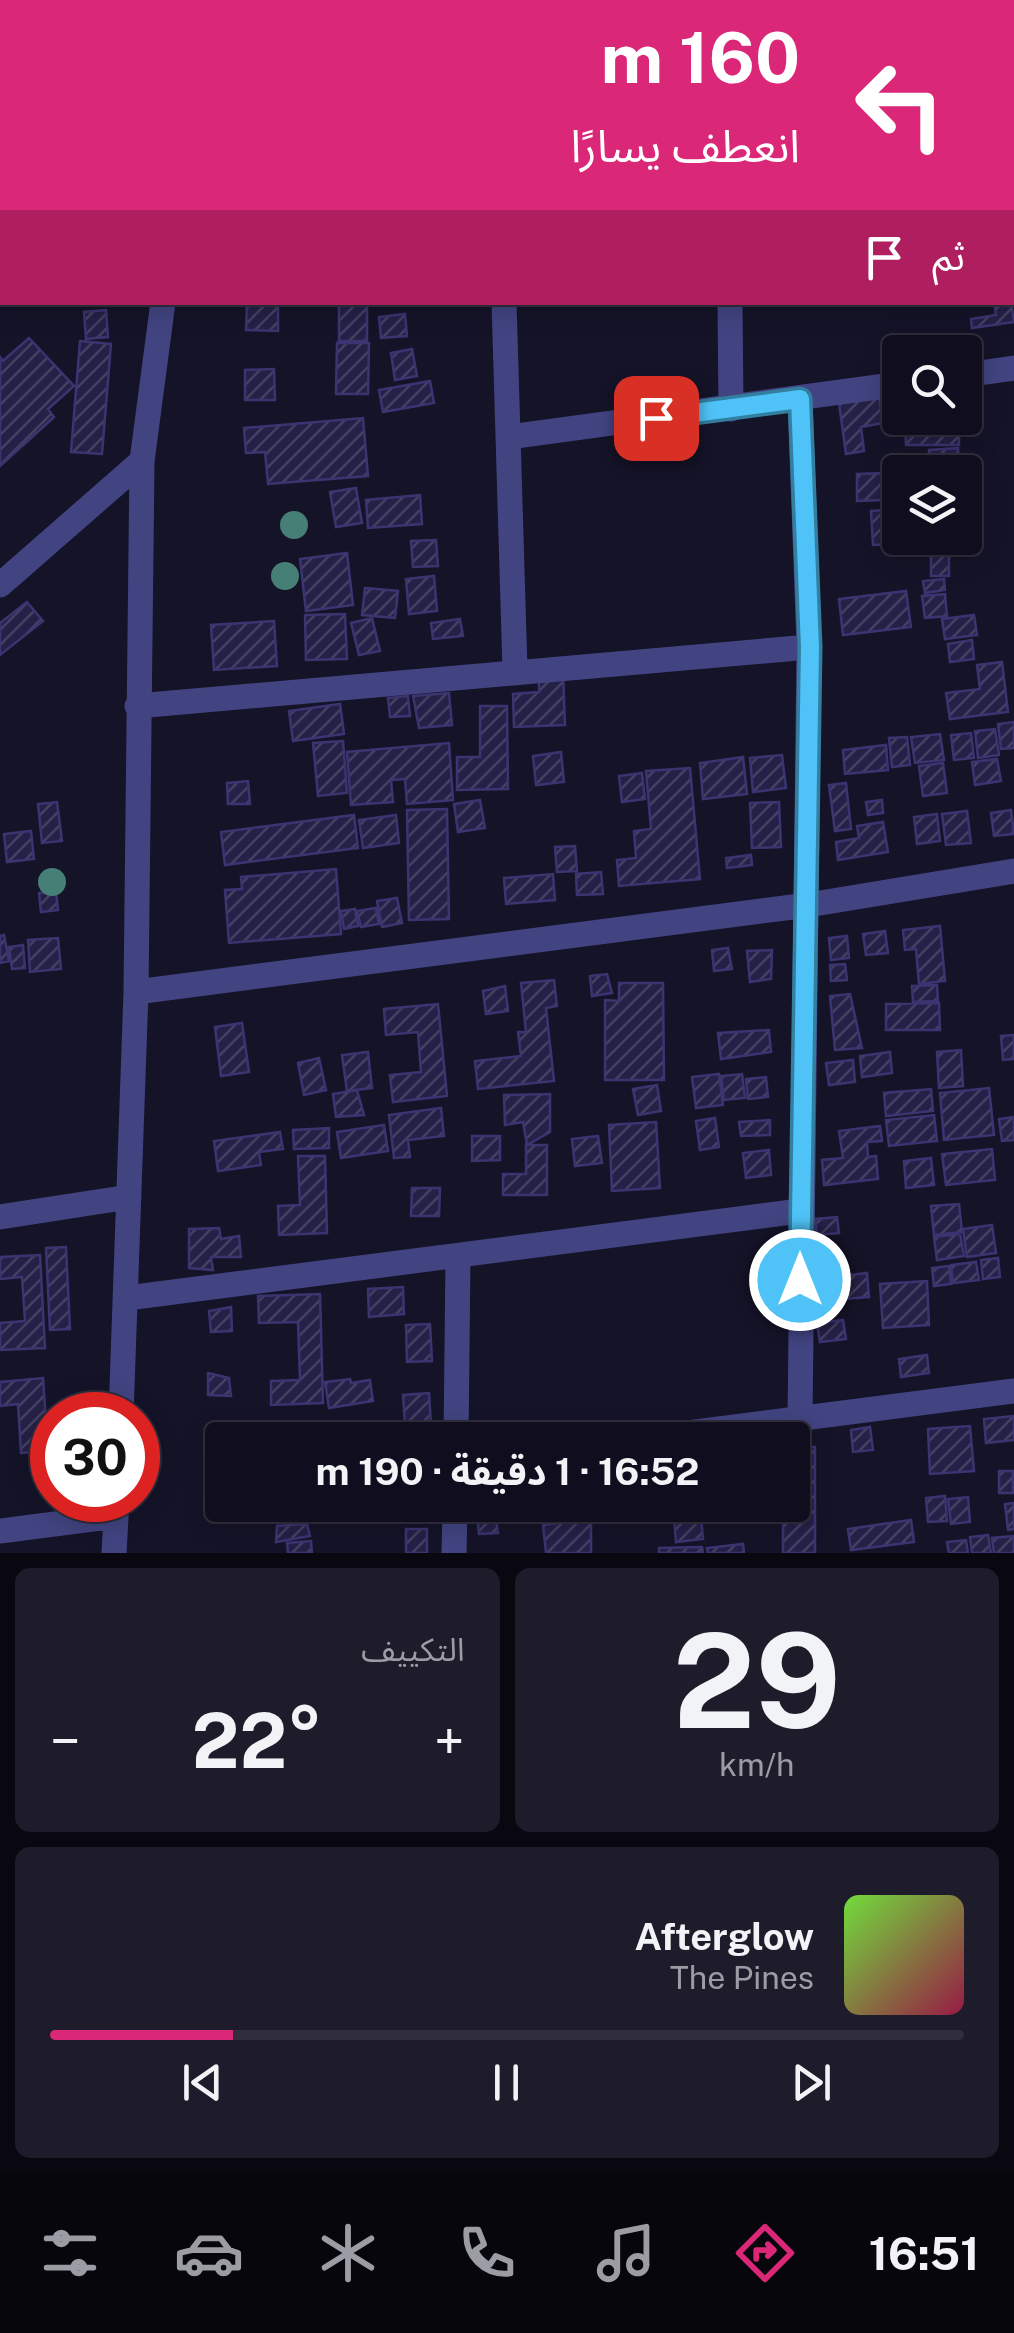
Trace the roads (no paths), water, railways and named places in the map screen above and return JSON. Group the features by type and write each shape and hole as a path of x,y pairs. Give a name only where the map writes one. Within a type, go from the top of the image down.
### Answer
{"street":[{"path":"122,1392 136,992 142,461 163,305"},
{"path":"504,305 515,670"},
{"path":"730,305 731,410"},
{"path":"982,373 1014,368"},
{"path":"508,437 882,387"},
{"path":"800,399 810,647 800,1418"},
{"path":"0,585 142,461"},
{"path":"138,706 810,647"},
{"path":"136,992 808,906 1014,871"},
{"path":"0,1217 129,1196"},
{"path":"127,1298 800,1211"},
{"path":"456,1422 458,1257"},
{"path":"770,1422 1014,1391"},
{"path":"0,1530 42,1522"},
{"path":"114,1553 115,1522"},
{"path":"454,1553 455,1522"}]}
